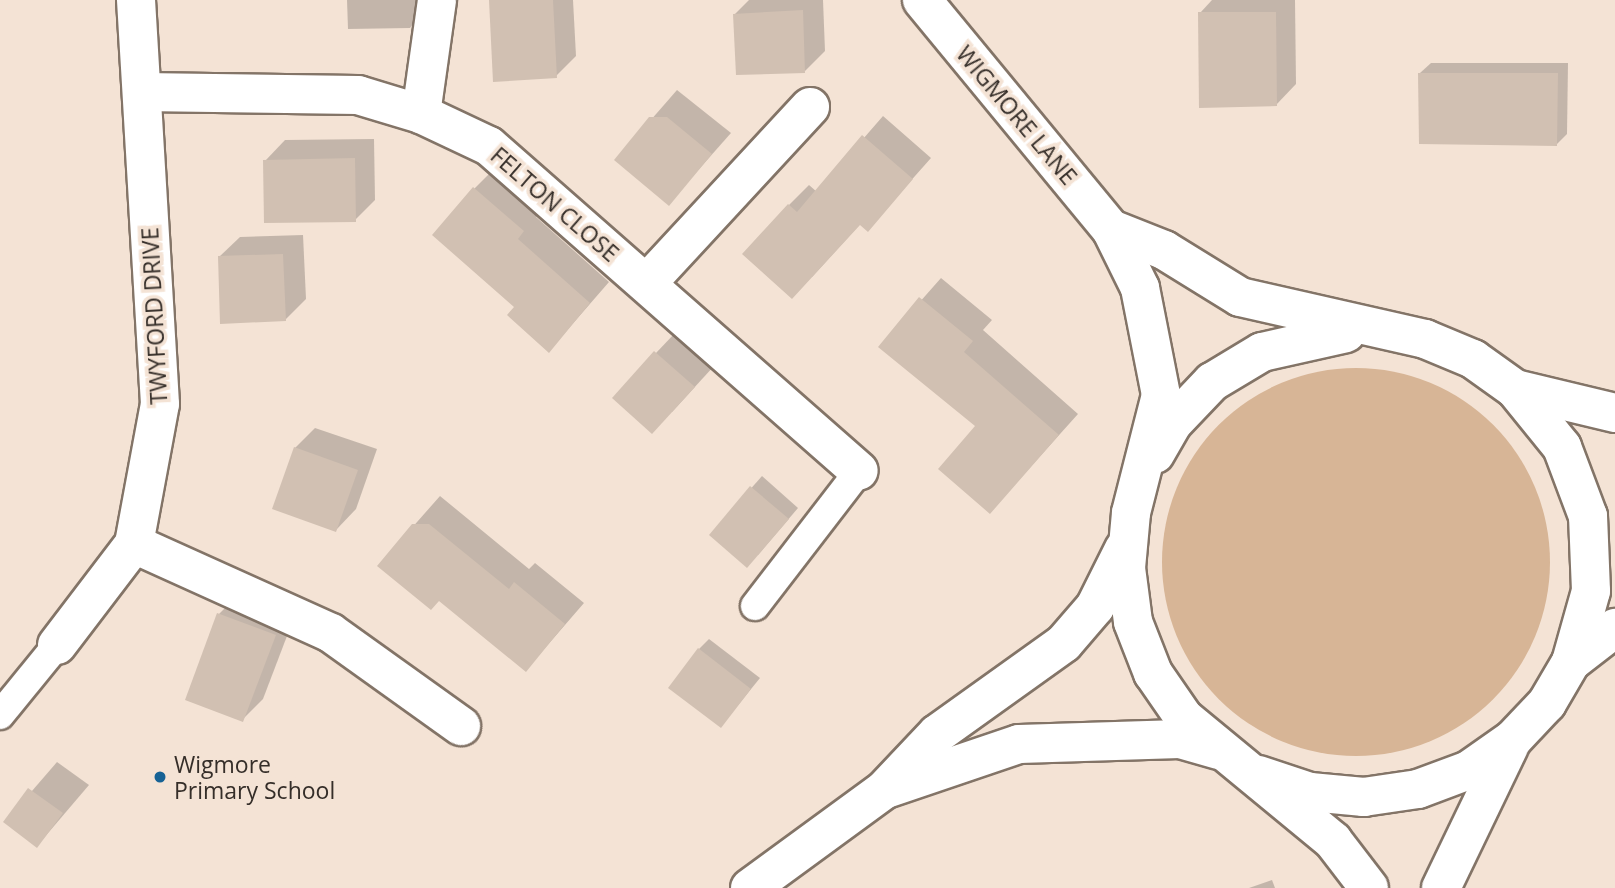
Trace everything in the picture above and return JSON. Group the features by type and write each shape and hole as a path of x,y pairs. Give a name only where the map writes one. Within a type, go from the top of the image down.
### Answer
{"street":[{"name":"TWYFORD DRIVE","path":"57,645 134,544 160,404 136,0"},
{"path":"421,114 437,0"},
{"name":"WIGMORE LANE","path":"922,0 1111,229 1140,288 1161,395 1144,474 1131,513 1125,568 1143,648 1184,718 1225,755 1259,775 1333,841 1368,888"},
{"name":"FELTON CLOSE","path":"142,92 358,95 421,114 489,146 859,471"},
{"path":"647,283 810,107"},
{"name":"WIGMORE LANE","path":"1111,229 1164,250 1240,297 1375,331 1425,339 1473,359 1515,389 1562,447 1588,516 1591,591 1571,662 1547,704 1513,739 1469,770 1418,789 1364,797 1324,793 1259,775"},
{"name":"WIGMORE LANE","path":"1144,474 1173,423 1212,382 1262,352 1317,335 1375,331"},
{"path":"1515,389 1615,414"},
{"path":"750,888 884,790 937,734 995,697 1072,634 1121,563 1131,513"},
{"path":"134,544 331,633 461,726"},
{"path":"1571,662 1615,628"},
{"path":"884,790 1019,744 1180,739 1208,743 1225,755"},
{"name":"WIGMORE LANE","path":"1441,888 1513,739"}],"lane":[{"path":"755,606 859,471"},
{"path":"0,715 10,687 57,645"}],"shaded area":[{"path":"1356,368 1394,372 1430,383 1464,401 1493,425 1517,454 1535,488 1546,524 1550,562 1546,600 1535,636 1517,670 1493,699 1464,723 1430,741 1394,752 1356,756 1318,752 1282,741 1248,723 1219,699 1195,670 1177,636 1166,600 1162,562 1166,524 1177,488 1195,454 1219,425 1248,401 1282,383 1318,372"}],"building":[{"path":"489,0 553,0 557,78 493,82"},
{"path":"803,10 805,73 736,75 733,14"},
{"path":"1198,12 1276,12 1277,106 1199,108"},
{"path":"1418,73 1558,73 1557,146 1419,144"},
{"path":"649,117 667,117 712,154 669,206 614,160"},
{"path":"862,135 913,179 868,232 860,225 792,299 742,254 788,204 797,212"},
{"path":"355,158 356,222 264,223 263,160"},
{"path":"473,187 524,231 518,239 590,303 549,353 507,315 514,307 432,235"},
{"path":"283,254 286,321 220,324 218,256"},
{"path":"919,297 973,341 964,352 1059,435 990,514 938,469 975,426 878,347"},
{"path":"654,351 695,387 652,434 612,398"},
{"path":"294,447 358,470 336,532 272,509"},
{"path":"750,486 789,519 747,568 709,535"},
{"path":"412,524 429,524 509,589 514,582 565,624 526,672 439,601 431,610 377,566"},
{"path":"217,613 276,635 243,722 185,700"},
{"path":"698,648 751,689 721,728 668,688"},
{"path":"28,788 63,813 37,848 3,822"}],"place":[{"name":"Wigmore Primary School","path":"160,777"}]}
